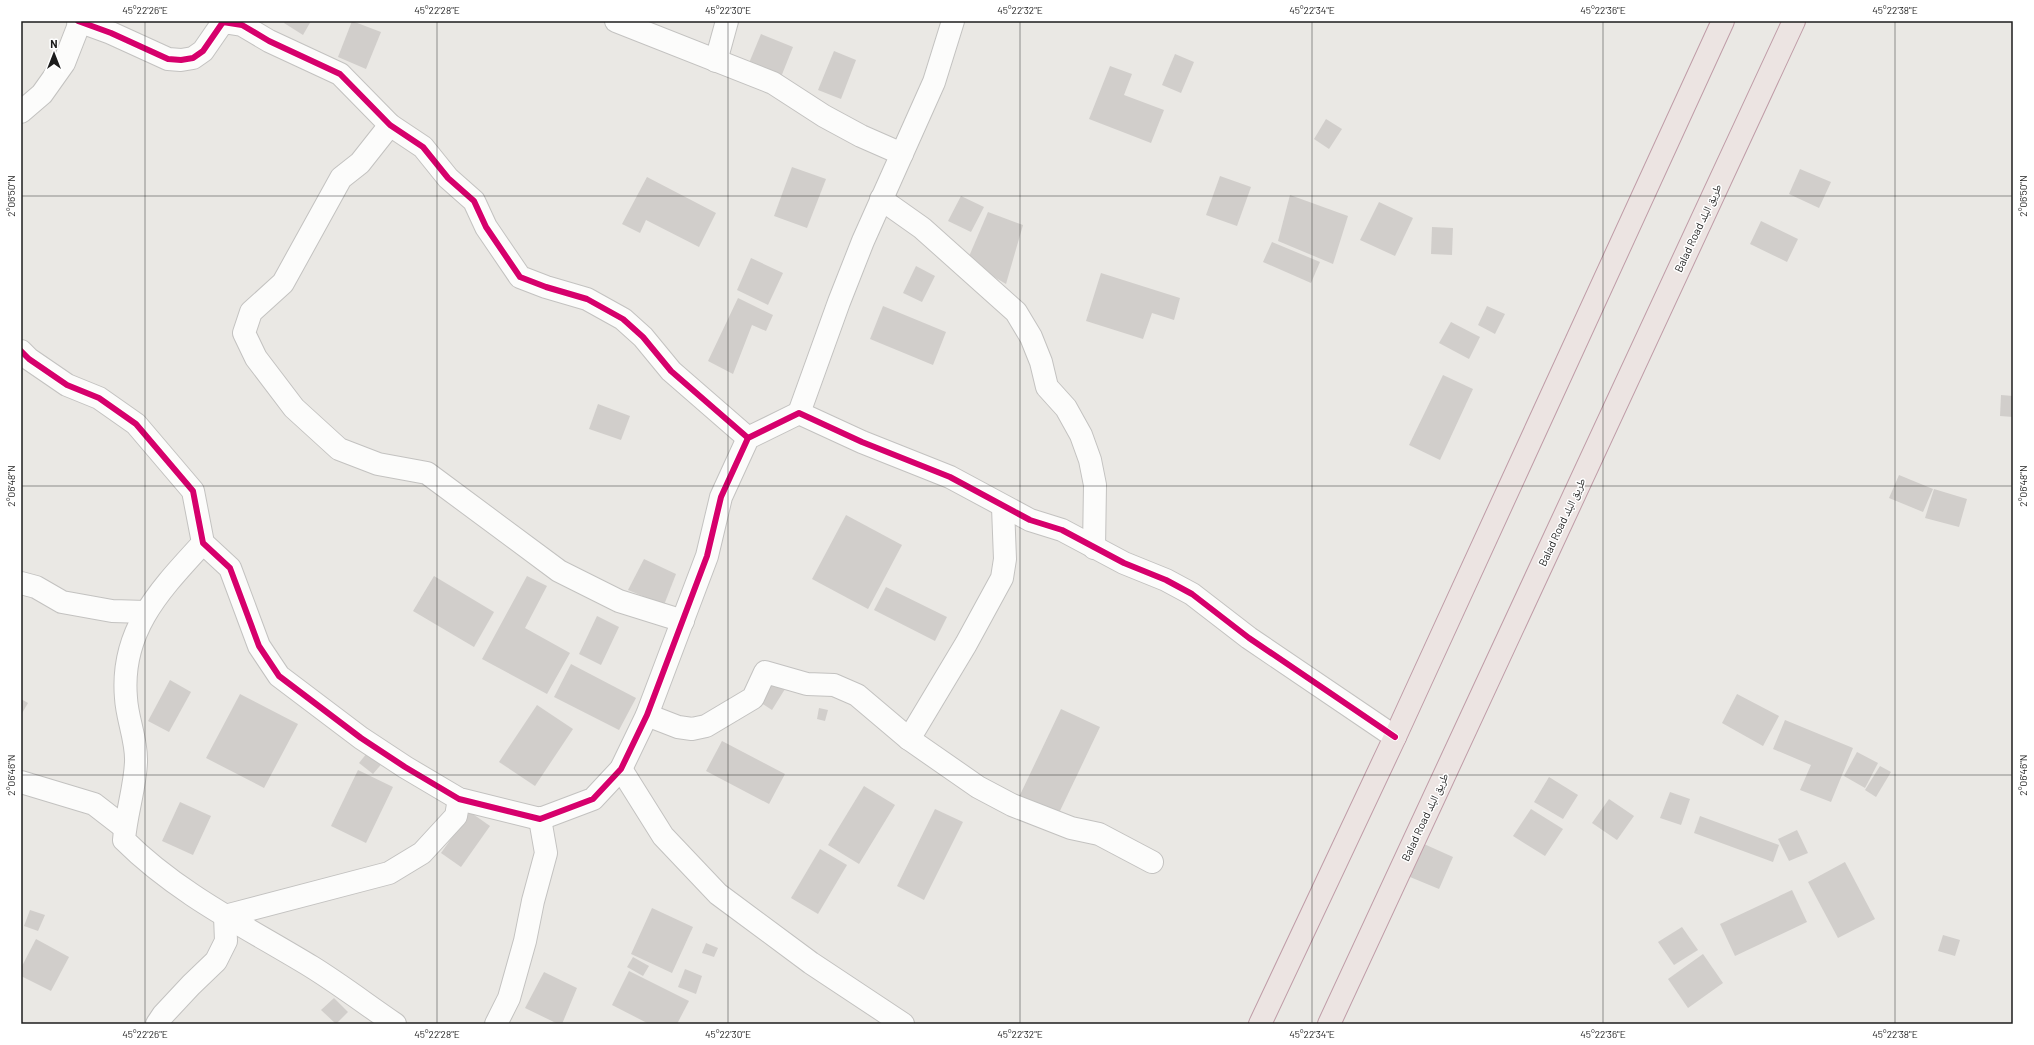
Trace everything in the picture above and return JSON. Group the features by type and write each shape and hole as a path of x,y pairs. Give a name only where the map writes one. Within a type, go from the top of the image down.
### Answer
{"highway":[{"path":"1260,1024 1395,737 1723,21"},
{"name":"Balad Road طريق البلد","path":"1329,1024 1794,21"}],"street":[{"path":"21,112 42,94 64,63 79,21 111,33 168,59 181,60 193,58 203,51 223,22 242,25 283,48 340,74 390,125 423,147 448,178 474,201 486,227 520,277 546,287 587,299 623,319 643,338 671,371 748,438"},
{"path":"616,21 773,83 824,116 861,136 902,154"},
{"path":"716,61 727,21"},
{"path":"21,350 29,359 67,385 99,398 136,424 193,491 203,543 230,568 259,646 279,676 361,738 405,768 459,799 540,819 593,799 621,768 648,715 707,556 721,497 748,438 799,413 839,302 881,199 934,82 953,21"},
{"path":"390,125 360,163 341,178 283,283 251,312 244,333 256,358 294,408 339,449 378,464 428,473 559,571 619,601 683,621"},
{"path":"881,199 922,228 1016,312 1031,337 1041,362 1046,386 1066,408 1081,435 1090,460 1095,485 1094,548"},
{"path":"799,413 862,442 950,477 1003,507 1030,520 1062,530 1094,548 1192,594 1249,638 1395,737"},
{"path":"909,739 966,644 1002,578 1005,559 1003,507"},
{"path":"203,543 160,591 146,612 128,655 126,698 136,761 124,840 138,854 197,897 225,916 314,968 395,1024"},
{"path":"21,583 36,587 62,602 112,611 146,612"},
{"path":"648,715 678,727 692,729 706,726 753,698 765,672 807,684 834,685 857,696 909,739 978,787 1012,804 1071,828 1099,834 1152,862"},
{"path":"621,768 663,836 718,894 811,963 903,1024"},
{"path":"21,782 94,804 125,828"},
{"path":"225,916 389,873 422,853 456,816 459,799"},
{"path":"496,1024 509,998 525,941 532,901 546,853 540,819"},
{"path":"157,1024 163,1015 191,985 216,961 226,941 225,916"}],"building":[{"path":"285,21 311,21 303,35 284,23"},
{"path":"352,21 381,32 366,69 338,57"},
{"path":"761,34 793,47 781,77 749,63"},
{"path":"834,51 856,60 841,99 818,90"},
{"path":"1175,54 1194,62 1181,93 1162,85"},
{"path":"1110,66 1132,74 1124,95 1164,110 1151,143 1089,119"},
{"path":"1326,119 1342,129 1329,149 1314,139"},
{"path":"792,167 826,179 807,228 774,216"},
{"path":"1800,169 1831,182 1819,208 1789,194"},
{"path":"1220,176 1251,187 1237,226 1206,215"},
{"path":"647,177 716,213 699,247 646,220 640,233 622,224"},
{"path":"1290,195 1348,216 1333,264 1278,241"},
{"path":"961,196 984,207 971,232 948,221"},
{"path":"1379,202 1413,218 1395,256 1360,240"},
{"path":"988,212 1023,225 1006,284 967,261"},
{"path":"1761,221 1798,239 1787,262 1750,244"},
{"path":"1432,227 1453,228 1452,255 1431,254"},
{"path":"1272,242 1320,262 1311,283 1263,262"},
{"path":"751,258 783,273 768,305 737,290"},
{"path":"916,266 935,276 922,302 903,293"},
{"path":"1101,273 1180,298 1174,320 1152,313 1143,339 1086,321"},
{"path":"738,298 773,315 766,331 752,325 733,374 708,361"},
{"path":"883,306 946,332 933,365 870,339"},
{"path":"1487,306 1505,314 1495,334 1478,325"},
{"path":"1451,322 1480,337 1469,359 1439,343"},
{"path":"1443,375 1473,389 1440,460 1409,445"},
{"path":"2001,395 2013,396 2013,417 2000,416"},
{"path":"598,404 630,416 621,440 589,429"},
{"path":"1899,475 1933,489 1923,512 1889,498"},
{"path":"1934,489 1967,499 1959,527 1925,518"},
{"path":"846,515 902,545 868,609 812,579"},
{"path":"644,559 676,574 664,605 628,590"},
{"path":"434,576 494,612 474,647 413,611"},
{"path":"527,576 547,586 525,628 570,653 547,694 482,659"},
{"path":"886,587 947,617 935,641 874,610"},
{"path":"597,616 619,627 601,665 579,654"},
{"path":"571,664 636,698 619,730 554,697"},
{"path":"768,678 785,689 772,710 755,699"},
{"path":"170,680 191,692 169,732 148,721"},
{"path":"240,694 298,724 264,788 206,758"},
{"path":"1737,694 1779,716 1763,746 1722,723"},
{"path":"21,699 28,703 21,715"},
{"path":"537,705 573,729 535,786 499,762"},
{"path":"819,708 828,710 825,721 817,719"},
{"path":"1061,709 1100,727 1058,815 1019,797"},
{"path":"1785,720 1853,748 1831,802 1800,790 1811,765 1773,749"},
{"path":"722,741 785,774 769,804 706,771"},
{"path":"371,748 385,760 373,774 359,763"},
{"path":"1857,752 1878,763 1865,788 1844,776"},
{"path":"1880,766 1891,772 1876,797 1865,790"},
{"path":"358,770 393,787 366,843 331,826"},
{"path":"1549,777 1578,795 1563,819 1534,802"},
{"path":"864,786 895,805 859,864 828,845"},
{"path":"1670,792 1690,799 1681,825 1660,818"},
{"path":"1609,799 1634,816 1617,840 1592,823"},
{"path":"180,802 211,816 193,855 162,841"},
{"path":"935,809 963,822 924,900 897,886"},
{"path":"1531,809 1563,829 1545,856 1513,836"},
{"path":"470,812 490,826 461,867 441,853"},
{"path":"1700,816 1779,845 1773,862 1694,833"},
{"path":"1797,830 1808,853 1789,861 1778,839"},
{"path":"1424,844 1453,857 1439,889 1410,877"},
{"path":"820,849 847,865 818,914 791,898"},
{"path":"1845,862 1875,919 1838,938 1808,882"},
{"path":"1792,890 1807,922 1735,956 1720,924"},
{"path":"652,908 693,927 672,973 631,954"},
{"path":"30,910 45,915 38,931 24,926"},
{"path":"1682,927 1698,950 1674,965 1658,942"},
{"path":"1943,935 1960,940 1955,956 1938,951"},
{"path":"36,939 69,957 51,991 21,976 21,968"},
{"path":"706,943 718,948 714,957 702,953"},
{"path":"1703,954 1723,983 1688,1008 1668,979"},
{"path":"633,957 649,966 643,976 627,967"},
{"path":"685,969 702,976 696,994 678,987"},
{"path":"629,971 689,1001 677,1024 649,1024 612,1005"},
{"path":"544,972 577,988 562,1024 558,1024 525,1008"},
{"path":"334,998 348,1012 336,1024 321,1010"}],"cycle path":[{"path":"78,21 111,33 168,59 181,60 193,58 203,51 223,22 242,25 269,41 340,74 390,125 423,147 448,178 474,201 486,227 520,277 546,287 587,299 623,319 643,337 671,371 748,438"},
{"path":"21,351 29,359 67,385 99,398 136,424 193,491 203,543 230,568 259,646 279,676 361,738 405,767 459,799 540,819 593,799 621,769 647,715 707,556 721,497 748,438 799,413 862,442 950,477 1030,520 1062,530 1124,563 1166,580 1192,594 1249,638 1395,737"}]}
